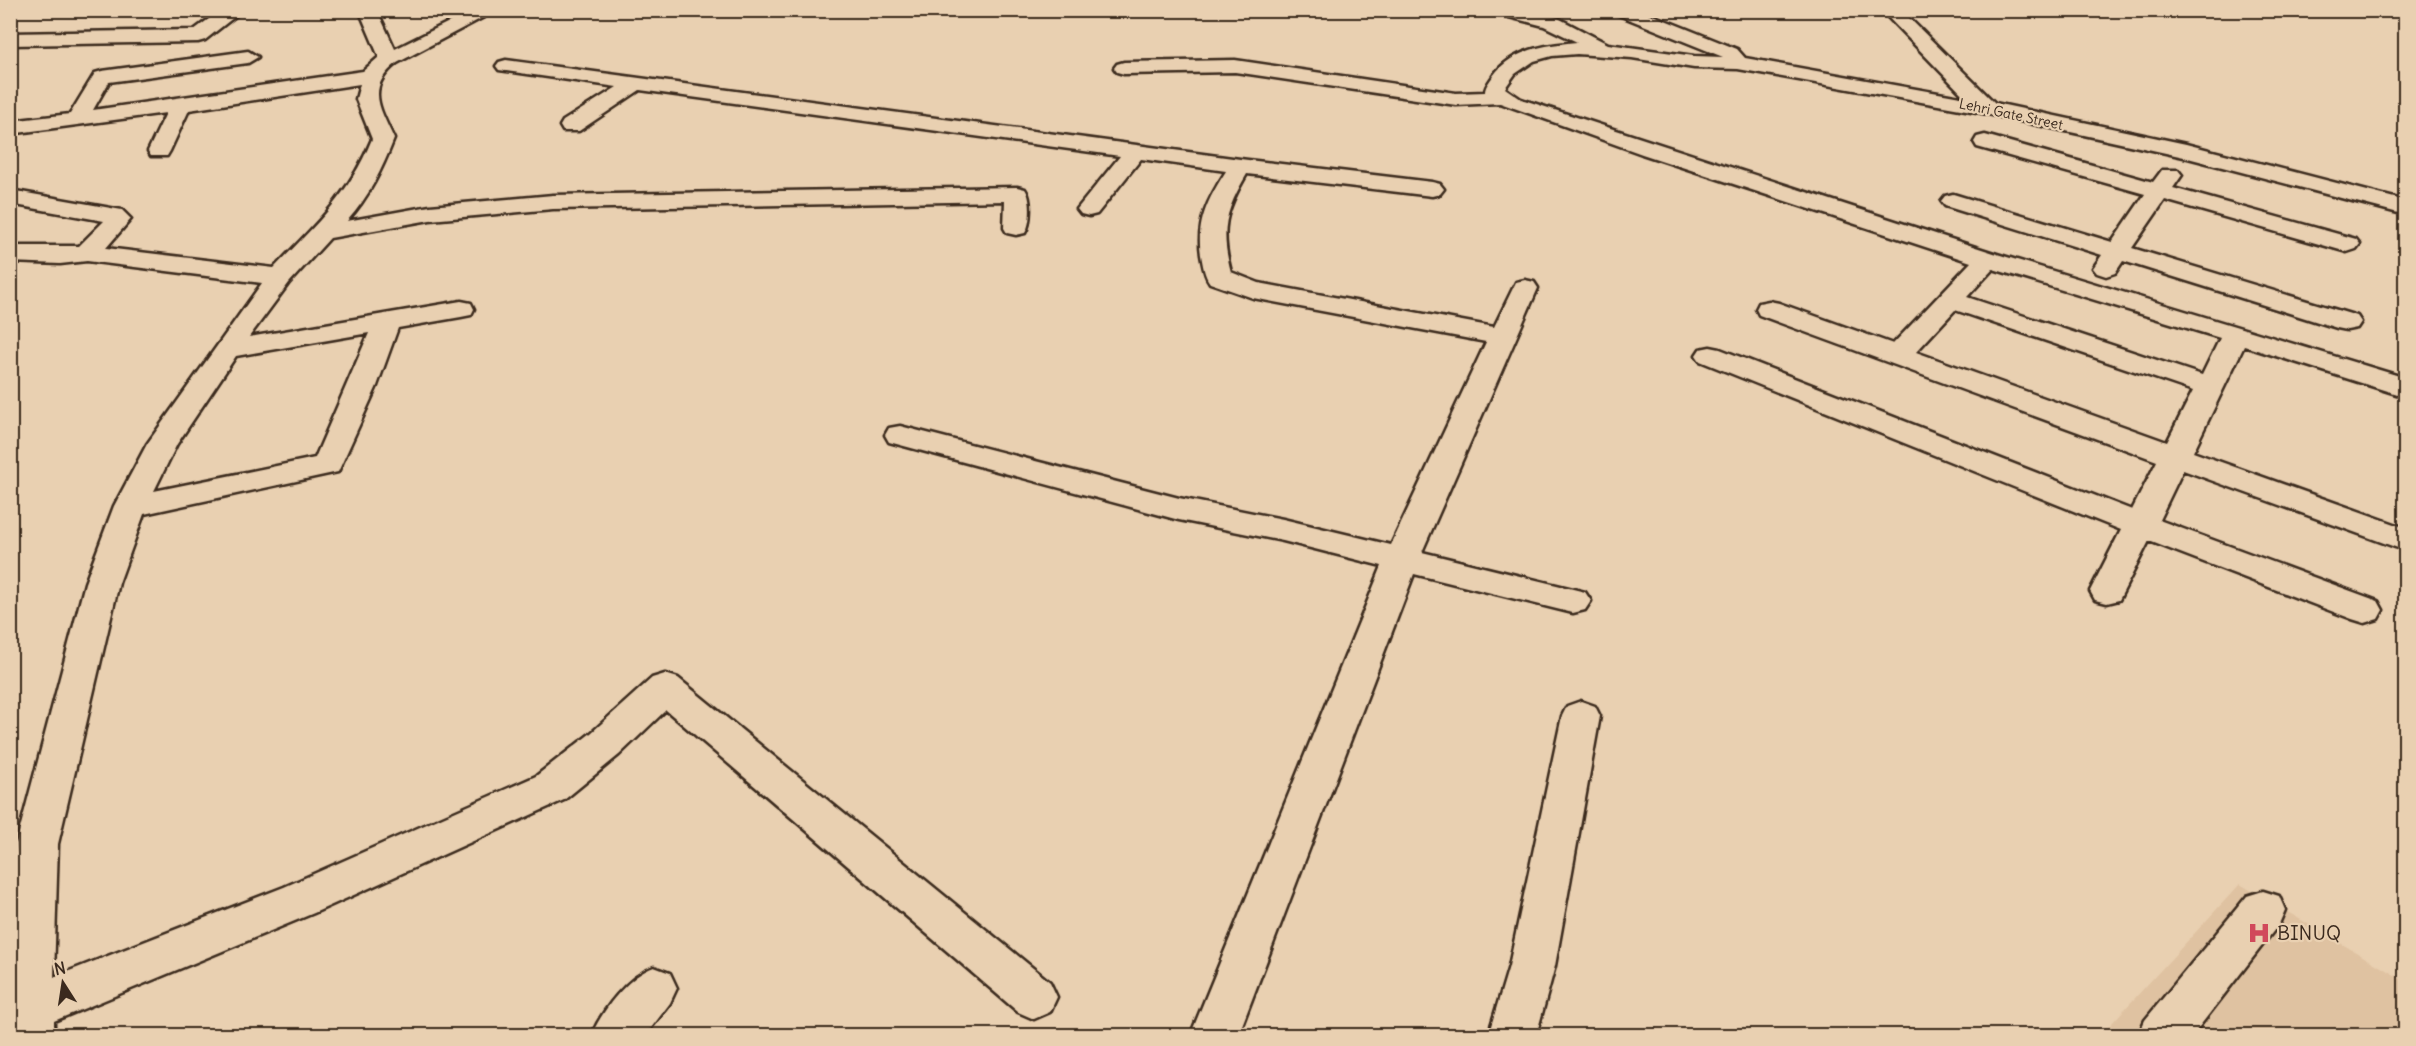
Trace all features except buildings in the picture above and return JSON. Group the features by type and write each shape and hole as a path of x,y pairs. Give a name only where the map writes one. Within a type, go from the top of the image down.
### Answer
{"street":[{"path":"10,39 198,36 234,10"},
{"path":"368,10 381,68 366,99 383,139 371,168 354,195 324,232 280,278 227,349 162,444 130,506 102,583 37,844 32,908 31,1022 550,788 605,744 665,688 1034,998"},
{"path":"10,128 179,103 381,68 488,10"},
{"path":"1503,10 1551,22 1601,48"},
{"name":"Lehri Gate Street","path":"1622,10 1730,53 1738,63 1988,108 2186,151 2406,207"},
{"path":"1890,10 1988,108"},
{"path":"1738,63 1702,63 1601,48 1558,50 1527,57 1512,65 1499,78 1494,90 1502,97 1650,149 1988,259 2092,289 2406,388"},
{"path":"77,119 102,77 248,57"},
{"path":"159,151 193,64"},
{"path":"506,66 1240,166 1432,189"},
{"path":"1124,68 1235,66 1456,99 1502,97"},
{"path":"571,126 636,84"},
{"path":"1985,142 2347,244"},
{"path":"1089,209 1137,151"},
{"path":"2092,289 2186,151"},
{"path":"1240,166 1217,203 1212,220 1210,252 1219,277 1253,290 1503,337"},
{"path":"324,232 430,213 553,202 1017,194 1016,228"},
{"path":"10,197 112,215 119,219 87,253"},
{"path":"1953,201 2116,253 2347,322"},
{"path":"10,254 60,256 87,253 280,278"},
{"path":"1898,355 1988,259"},
{"path":"1214,1035 1402,559 1525,288"},
{"path":"1950,300 2210,387"},
{"path":"227,349 461,309"},
{"path":"1769,309 2406,540"},
{"path":"130,506 327,465 387,321"},
{"path":"2107,591 2236,335"},
{"path":"1710,355 2140,525 2365,610"},
{"path":"900,435 1179,509 1402,559 1573,601"},
{"path":"1512,1035 1532,966 1581,716"},
{"path":"2162,1035 2263,910"},
{"path":"615,1035 654,987"}],"shaded area":[{"name":"BINUQ","path":"2240,884 2405,981 2405,1035 2100,1036"}],"place":[{"name":"BINUQ","path":"2259,933"}]}
